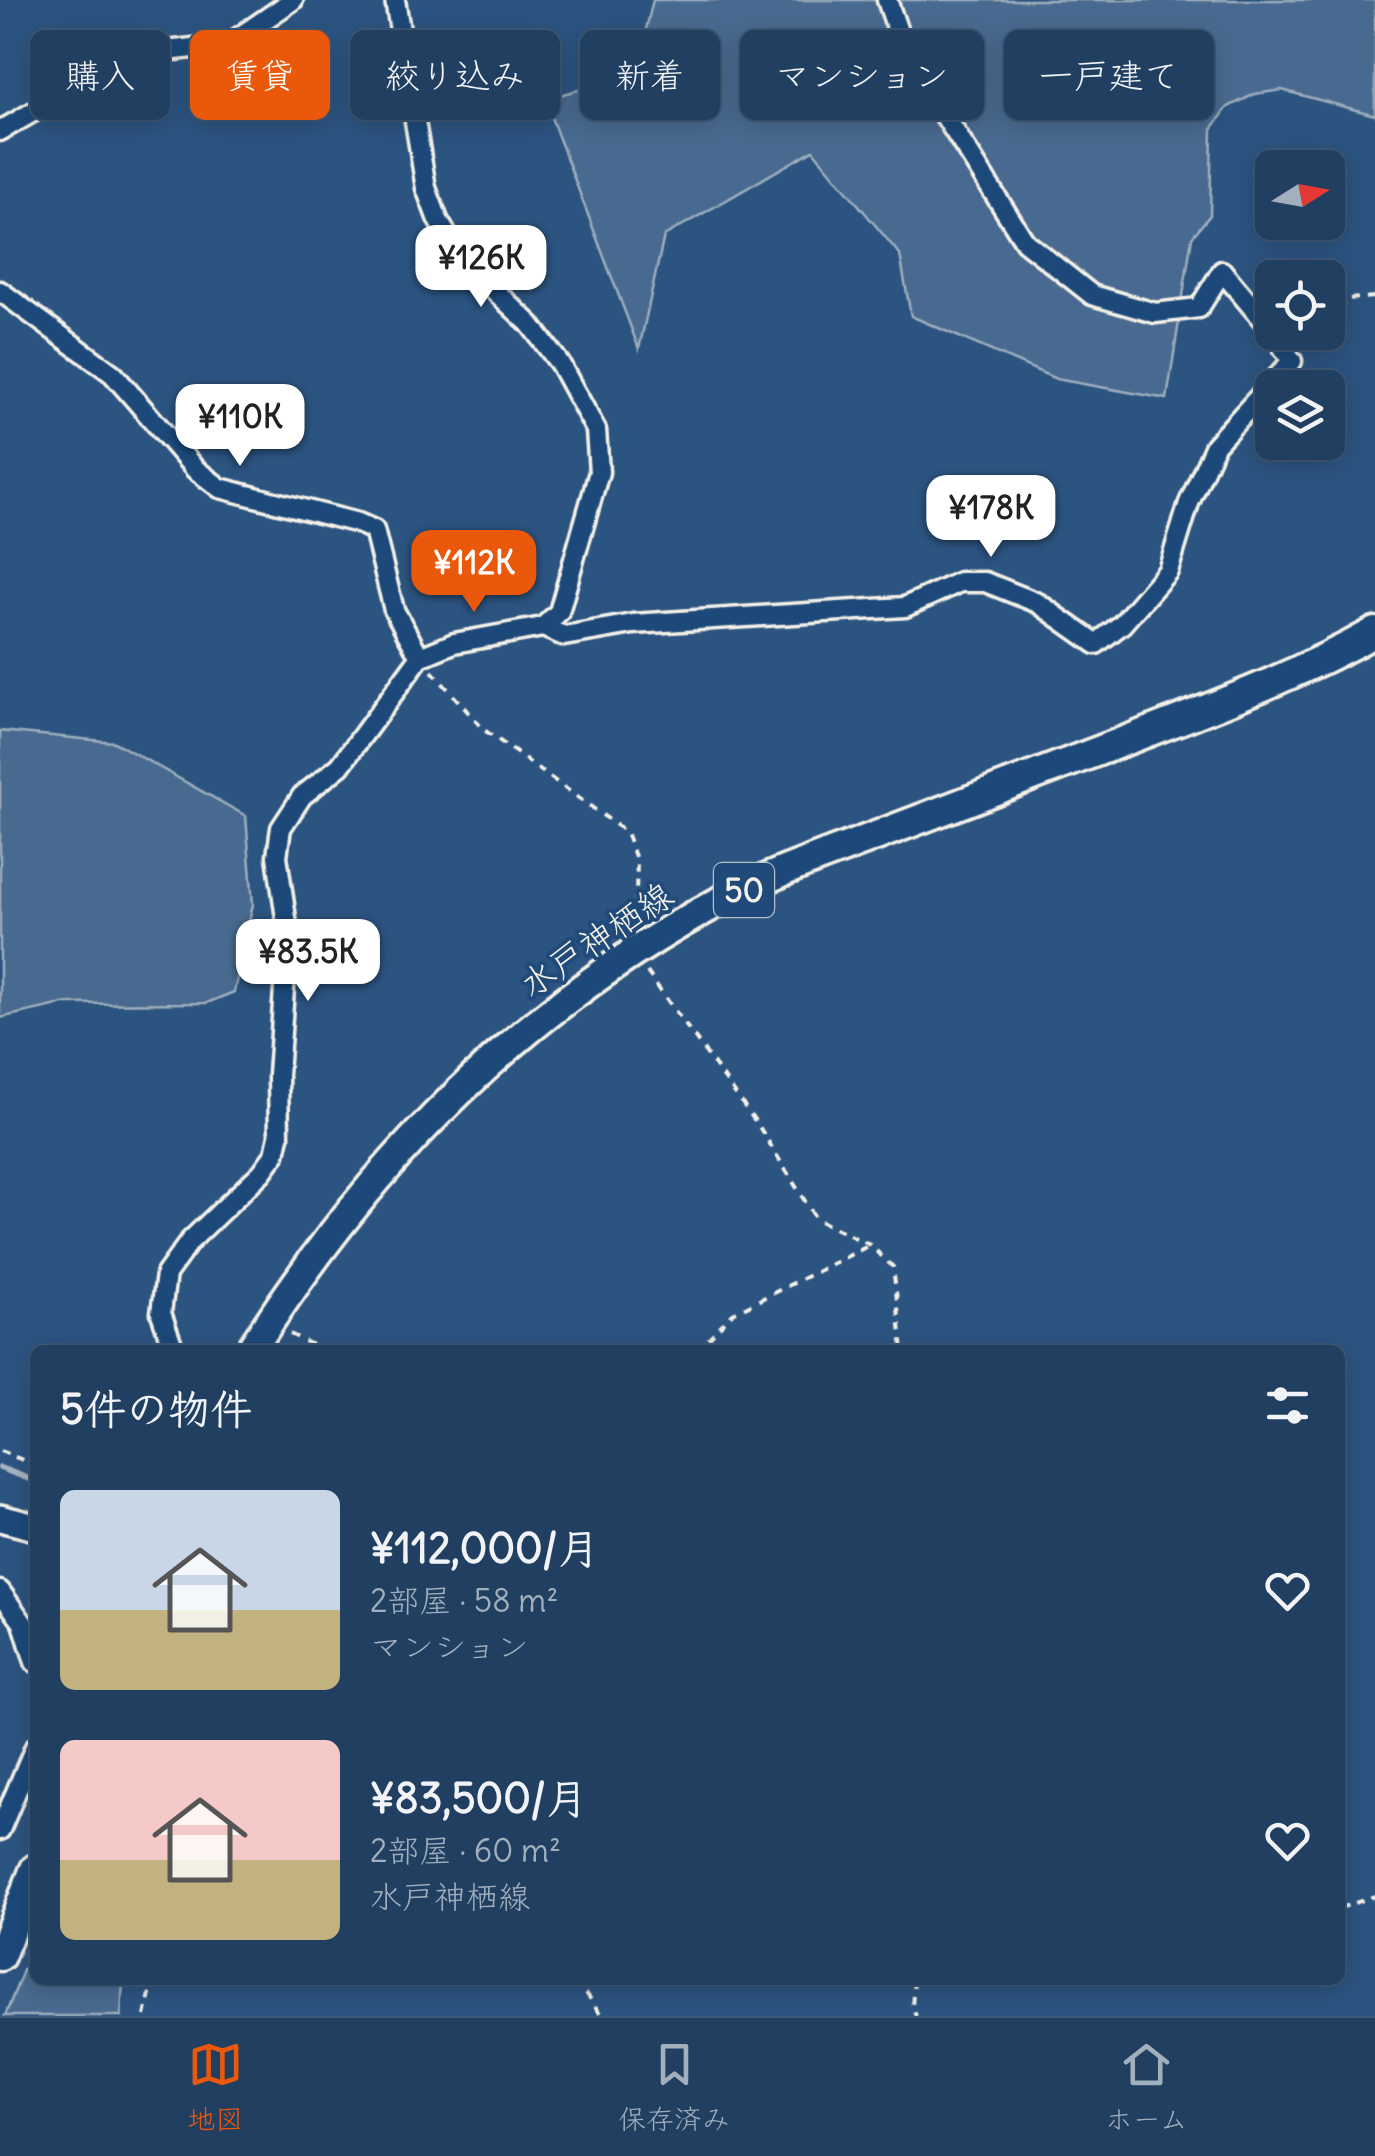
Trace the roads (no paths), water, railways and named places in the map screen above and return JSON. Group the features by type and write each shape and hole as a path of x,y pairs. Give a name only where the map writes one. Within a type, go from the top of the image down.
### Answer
{"main road":[{"name":"水戸神栖線","path":"254,1345 337,1224 406,1143 489,1062 558,1005 633,953 745,890 1256,690 1375,632"},
{"path":"0,1956 30,1881"}],"street":[{"path":"0,131 52,102 166,51 229,44 293,0"},
{"path":"172,1345 161,1314 166,1274 190,1241 262,1172 275,1154 288,932 277,856 281,828 302,796 340,766 420,657 454,643 543,627 559,612 599,472 596,430 560,364 530,324 460,258 438,220 426,188 395,0"},
{"path":"887,0 906,55 1026,242 1058,272 1092,294 1154,313 1199,308 1222,271 1255,310"},
{"path":"0,291 113,374 195,469 220,488 374,530 394,610 420,657"},
{"path":"543,627 564,636 633,624 905,608 960,582 984,582 1038,603 1096,644 1122,624 1168,571 1189,502 1215,445 1292,361 1285,350"},
{"path":"0,1518 30,1526"},
{"path":"0,1591 24,1623 30,1644"},
{"path":"0,1830 30,1759"}],"waterway":[{"path":"0,1468 30,1479"}]}
